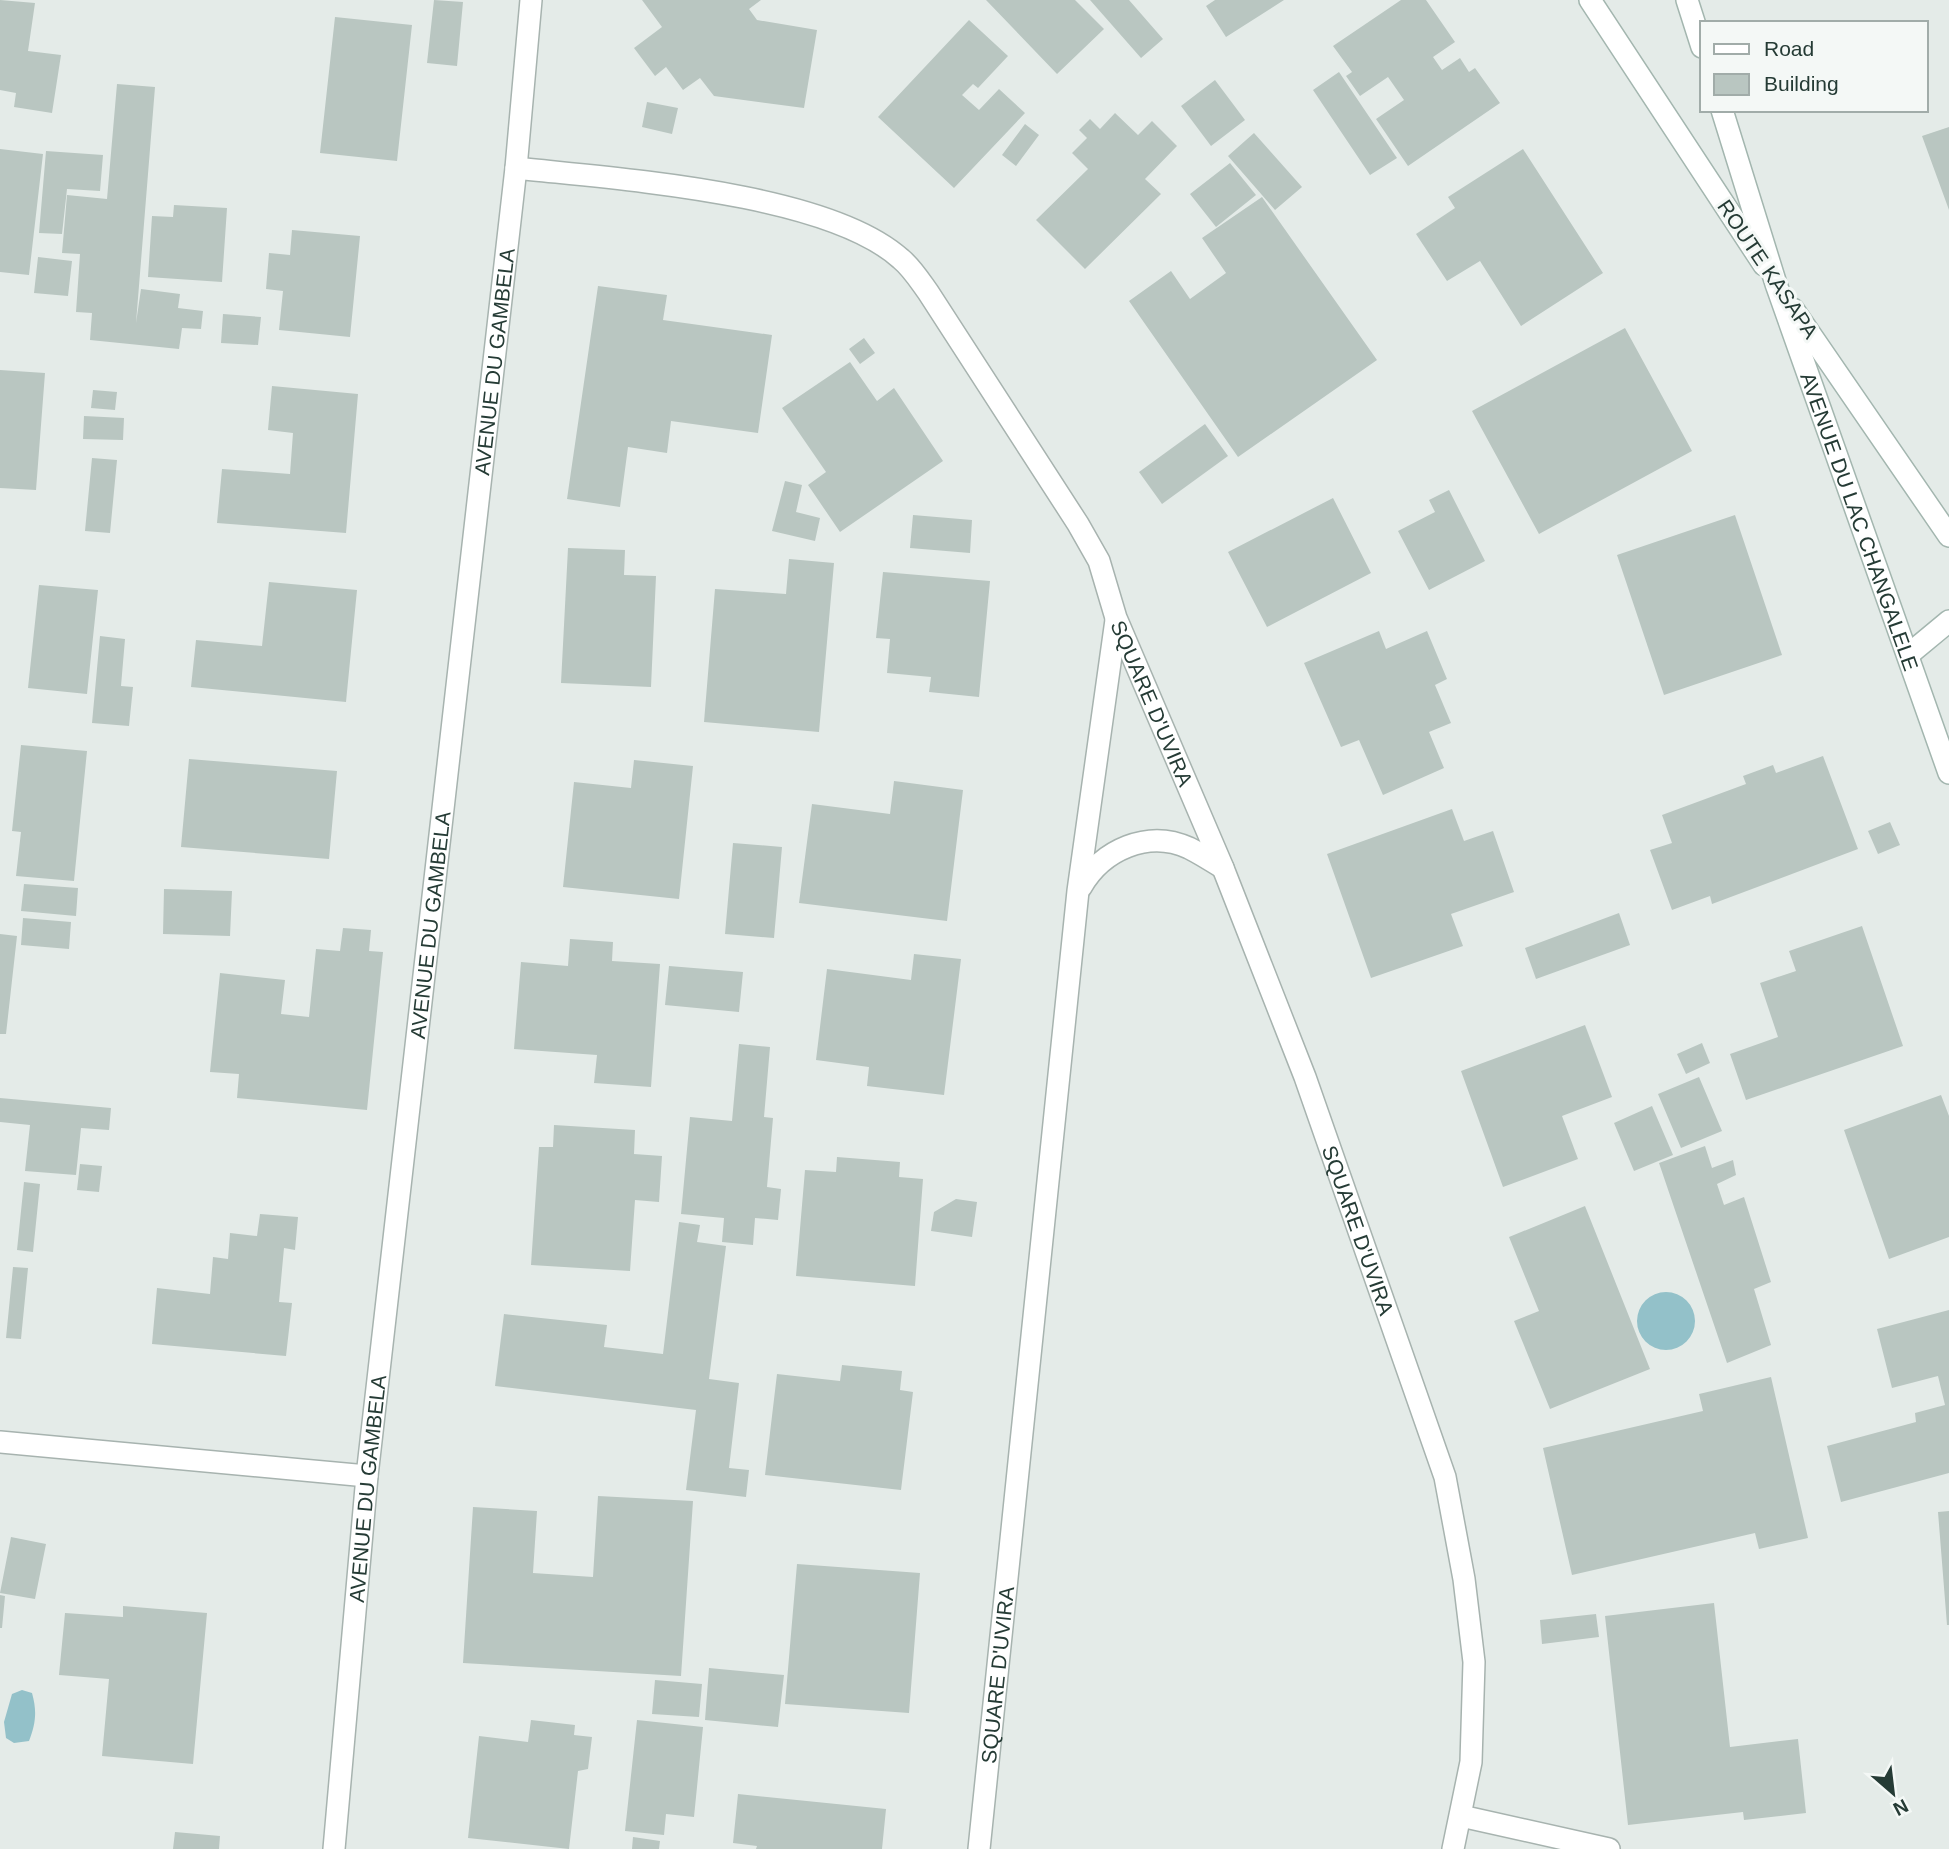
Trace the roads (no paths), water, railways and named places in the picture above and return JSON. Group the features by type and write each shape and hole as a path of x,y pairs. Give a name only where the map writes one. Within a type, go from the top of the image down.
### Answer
{"street":[{"name":"AVENUE DU GAMBELA","path":"334,1849 366,1476 516,168 531,0"},
{"name":"ROUTE KASAPA","path":"1590,0 1776,284 1949,537"},
{"path":"1687,0 1700,41"},
{"name":"AVENUE DU LAC CHANGALELE","path":"1723,112 1776,284 1949,773"},
{"path":"516,168 681,186 779,206 842,225 873,240 901,259 950,323 1078,524 1099,561 1116,618"},
{"name":"SQUARE D'UVIRA","path":"1116,618 1223,868 1305,1077 1446,1477 1464,1579 1474,1662 1471,1762 1453,1849"},
{"name":"SQUARE D'UVIRA","path":"979,1849 1078,891 1116,618"},
{"path":"1908,655 1949,621"},
{"path":"1078,891 1090,870 1109,854 1138,843 1164,841 1188,848 1223,868"},
{"path":"0,1442 366,1476"},
{"path":"1461,1816 1609,1849"}],"water":[{"path":"1666,1292 1677,1294 1690,1305 1695,1321 1693,1332 1682,1345 1666,1350 1655,1348 1642,1337 1637,1321 1639,1310 1650,1297"},
{"path":"22,1690 32,1693 34,1723 29,1741 14,1743 6,1738 4,1722 12,1694"}]}
